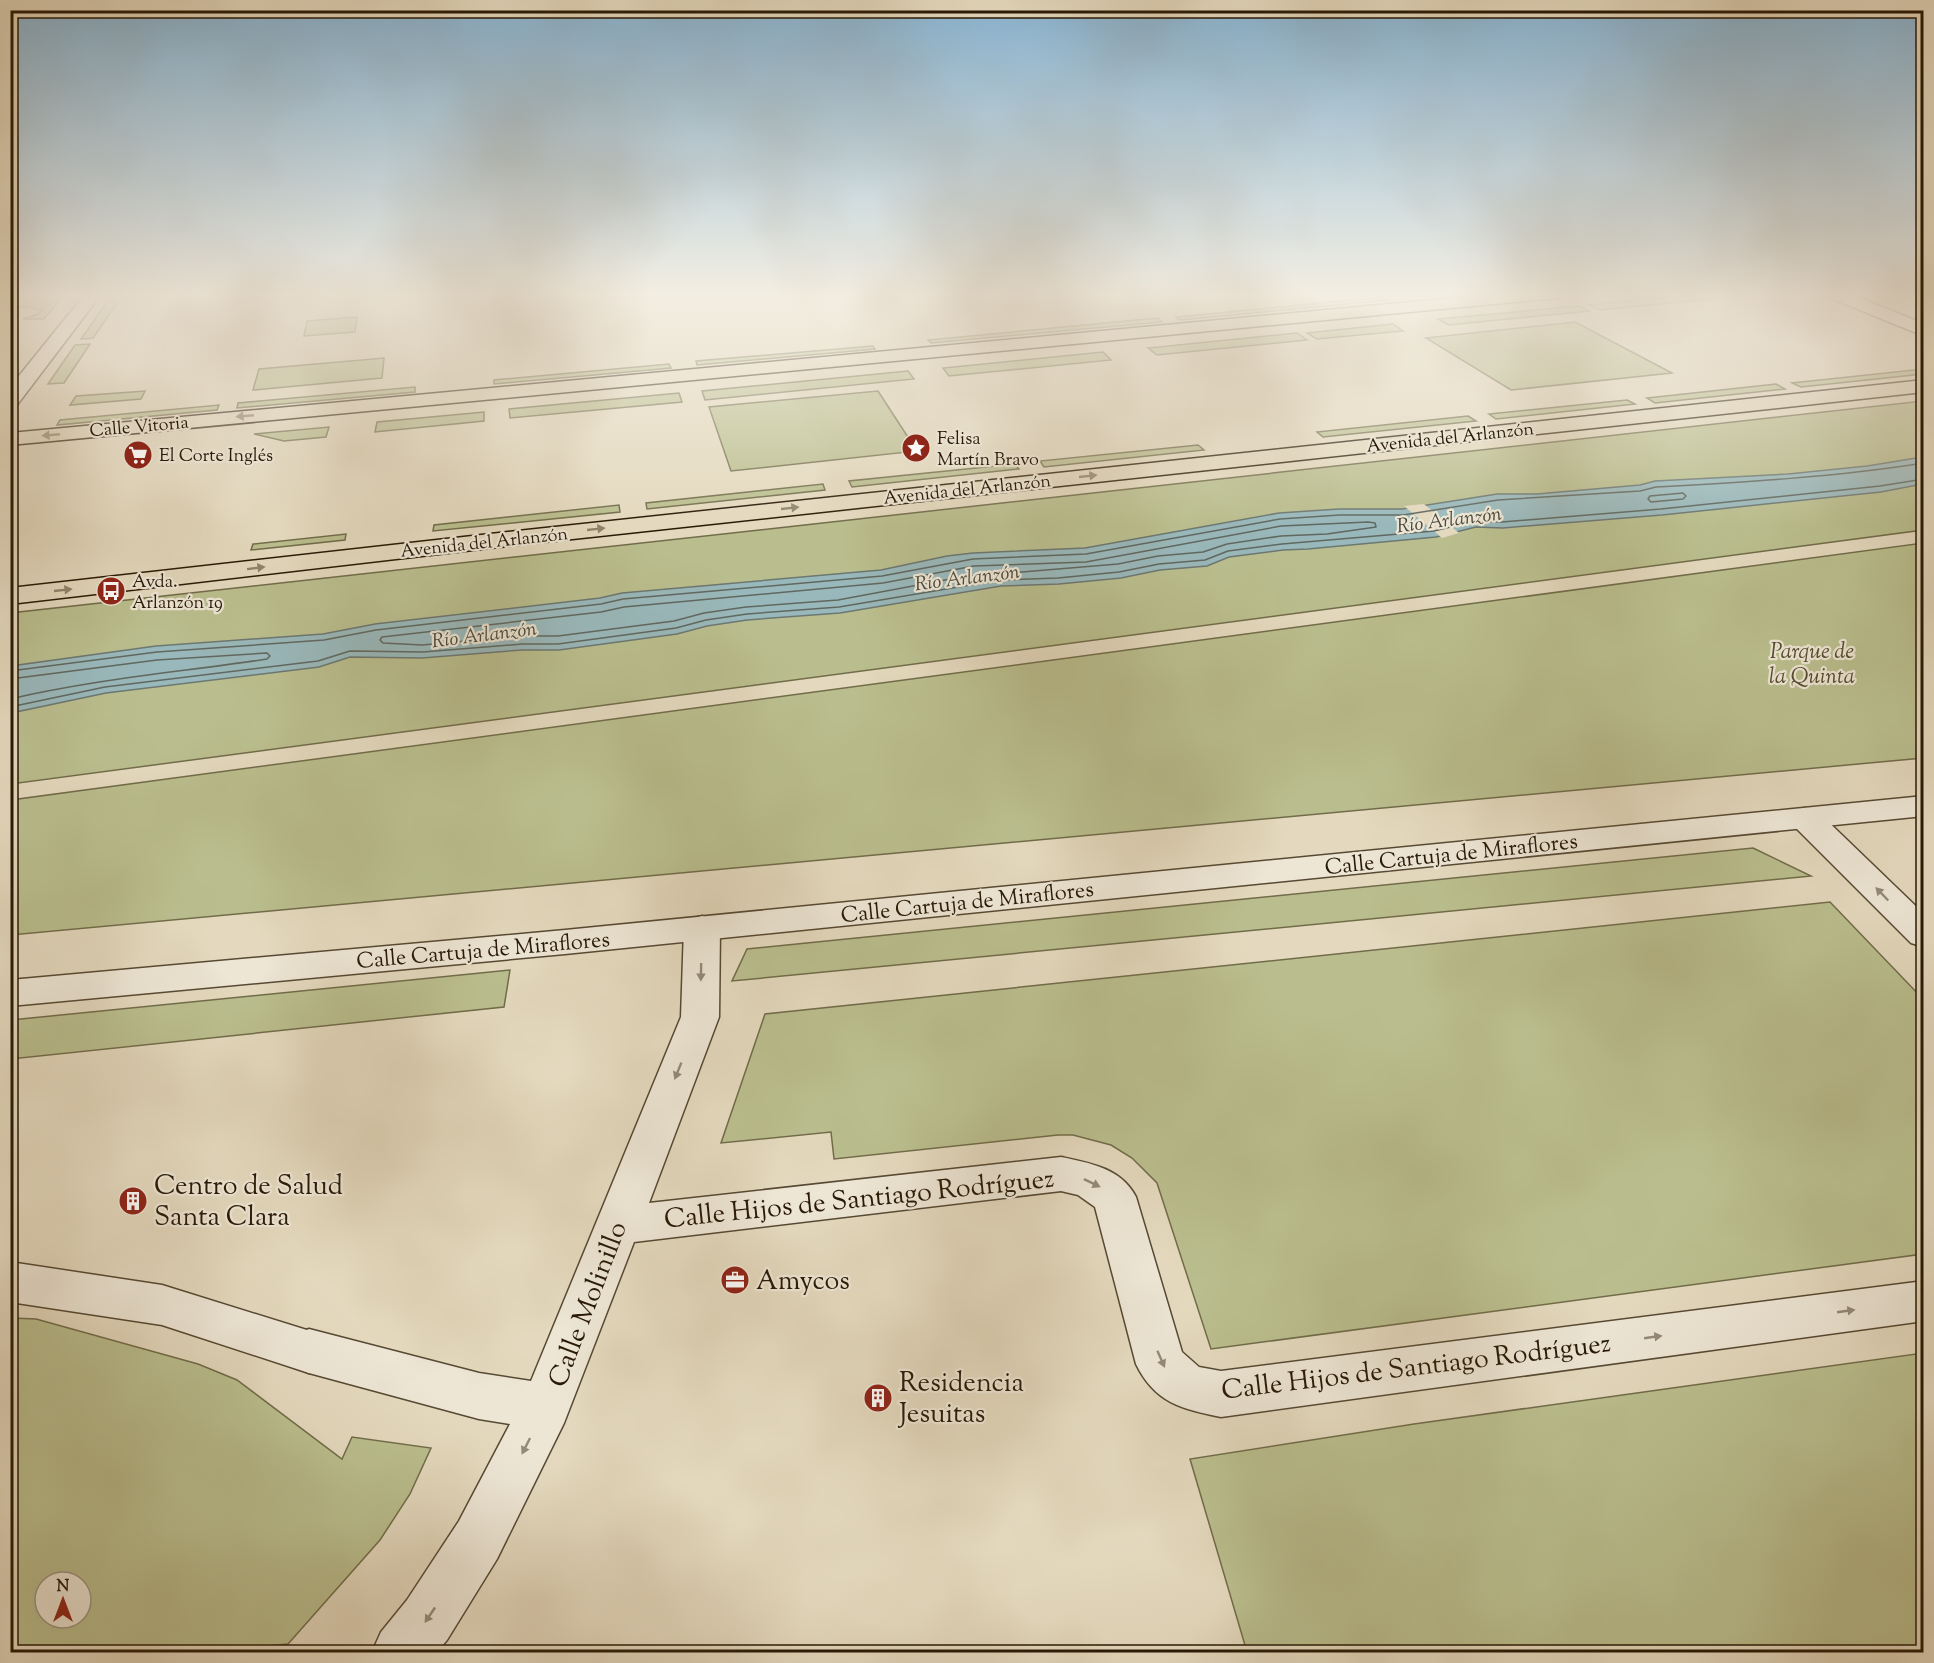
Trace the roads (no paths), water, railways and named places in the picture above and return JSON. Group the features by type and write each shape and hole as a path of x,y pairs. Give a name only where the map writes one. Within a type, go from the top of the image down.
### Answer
{"highway":[{"name":"Calle Vitoria","path":"10,438 729,371"},
{"name":"Avenida del Arlanzón","path":"10,596 508,539 1923,386"}],"street":[{"path":"10,401 34,371"},
{"name":"Calle Cartuja de Miraflores","path":"10,993 702,928 1923,806"},
{"path":"1805,818 1923,935"},
{"name":"Calle Molinillo","path":"401,1653 427,1620 478,1540 546,1407 700,1017 702,928"},
{"name":"Calle Hijos de Santiago Rodríguez","path":"618,1225 1061,1174 1090,1180 1114,1197 1161,1364 1186,1387 1221,1394 1923,1301"},
{"path":"10,1282 162,1305 309,1351 479,1396 546,1407"}],"water":[{"name":"Río Arlanzón","path":"1923,457 1923,484 1881,492 1662,515 1503,528 1476,527 1436,537 1283,550 1229,557 1207,566 1160,570 1121,578 1059,584 1001,586 840,613 747,620 707,626 677,634 559,650 522,650 422,658 350,657 319,667 106,693 11,713 11,666 156,646 323,634 375,624 600,598 622,593 881,570 973,553 1085,548 1279,513 1339,509 1402,509 1497,494 1537,494 1640,485 1655,481 1788,474 1867,466"}],"place":[{"name":"Felisa Martín Bravo","path":"916,448"},
{"name":"El Corte Inglés","path":"138,455"},
{"name":"Avda. Arlanzón 19","path":"111,591"},
{"name":"Centro de Salud Santa Clara","path":"133,1201"},
{"name":"Amycos","path":"735,1280"},
{"name":"Residencia Jesuitas","path":"878,1398"}],"park label":[{"name":"Parque de la Quinta","path":"1812,662"}]}
